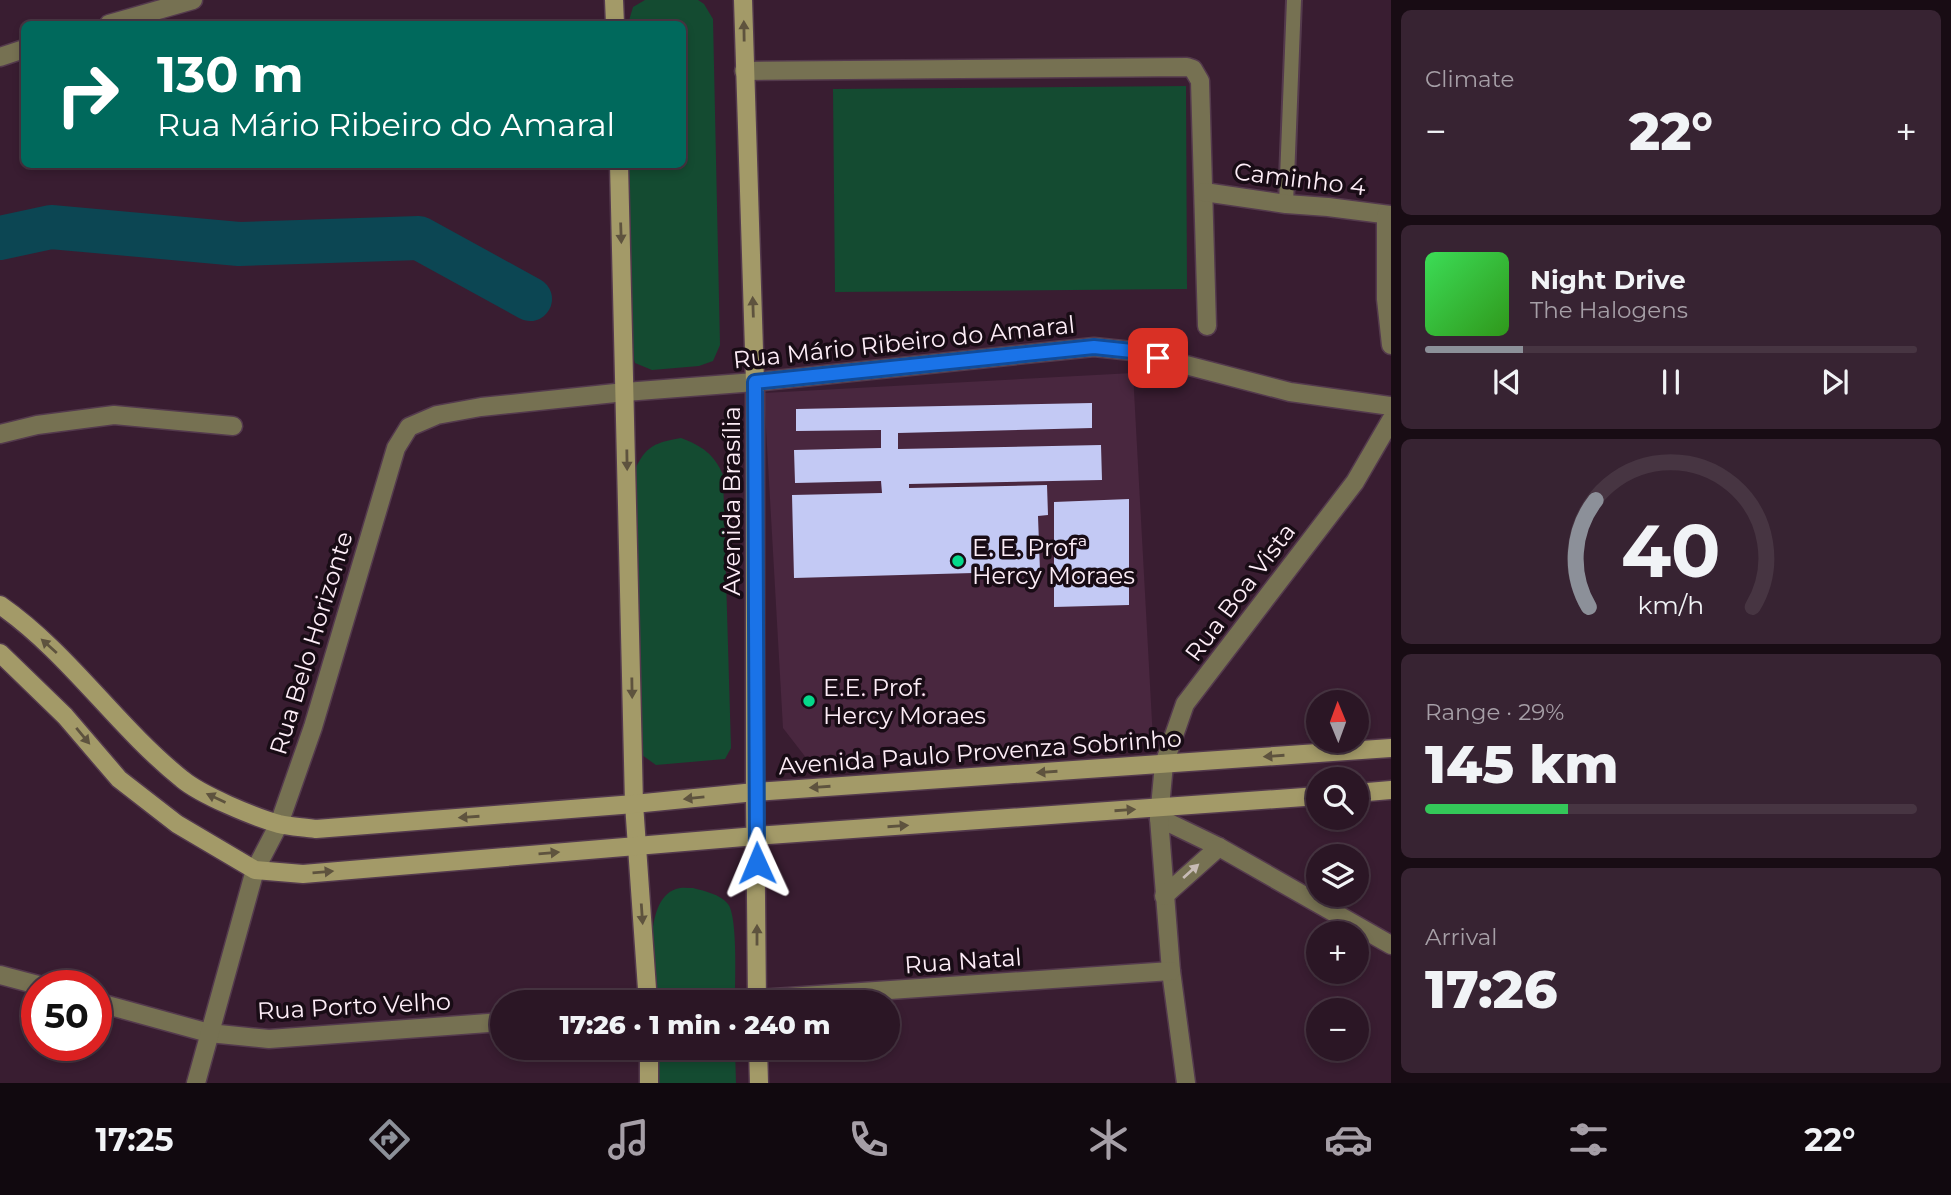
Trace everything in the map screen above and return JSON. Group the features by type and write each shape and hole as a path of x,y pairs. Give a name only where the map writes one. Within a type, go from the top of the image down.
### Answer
{"main road":[{"path":"614,0 615,21"},
{"name":"Avenida Brasília","path":"744,0 755,382 757,990"},
{"path":"619,168 634,804 647,990"},
{"name":"Avenida Paulo Provenza Sobrinho","path":"0,605 58,654 117,719 183,781 215,798 279,824 316,829 755,792 1391,748"},
{"path":"0,653 65,716 119,779 177,824 255,870 303,874 756,836 1159,813 1306,797"},
{"path":"1369,792 1391,790"},
{"path":"649,1060 649,1083"},
{"path":"758,1060 759,1083"}],"street":[{"path":"120,21 193,0"},
{"path":"0,57 21,51"},
{"path":"744,71 1193,69 1199,81 1207,326"},
{"name":"Caminho 4","path":"1204,192 1388,215"},
{"path":"1388,215 1385,299 1391,345"},
{"name":"Rua Mário Ribeiro do Amaral","path":"625,392 755,382 1094,347 1132,351 1290,392 1391,406"},
{"name":"Rua Belo Horizonte","path":"196,1083 255,870 279,824 313,727 396,448 409,427 437,415 481,407 625,392"},
{"path":"0,434 37,425 114,415 233,426"},
{"name":"Rua Boa Vista","path":"1186,1083 1164,896 1159,813 1164,764 1185,704 1355,482 1391,420"},
{"path":"1159,813 1391,946"},
{"path":"1164,896 1219,847"},
{"name":"Rua Natal","path":"900,991 1171,971"},
{"path":"0,975 21,981"},
{"name":"Rua Porto Velho","path":"112,1006 209,1033 269,1039 490,1023"}],"lane":[{"path":"1286,204 1294,0"}],"shaded area":[{"name":"E. E. Profª Hercy Moraes","path":"1133,373 1153,740 807,759 783,728 764,393"}],"green space":[{"path":"645,0 698,0 704,4 713,19 720,345 713,361 699,366 652,370 635,363 629,342 628,168 686,168 686,21 629,21 633,7"},
{"path":"1186,86 1187,289 835,292 833,89"},
{"path":"681,438 706,452 716,461 723,475 731,748 725,759 656,765 642,755 632,476 650,448"},
{"path":"682,888 712,893 728,904 733,922 735,990 652,990 652,940 658,908 665,896"},
{"path":"654,1060 735,1060 736,1083 654,1083"}],"building":[{"path":"1092,403 1092,428 898,433 898,449 1101,445 1102,480 909,484 909,488 1047,485 1048,515 1038,516 1040,571 794,578 792,495 882,493 881,481 795,483 794,450 881,448 881,430 796,431 796,409"},
{"path":"1129,499 1129,605 1054,607 1054,502"}],"waterway":[{"path":"0,238 51,227 239,244 419,238 530,299"}],"place":[{"name":"E. E. Profª Hercy Moraes","path":"958,561"},
{"name":"E.E. Prof. Hercy Moraes","path":"809,701"}],"route":[{"path":"757,863 755,382 1094,347 1132,351 1158,358"}]}
